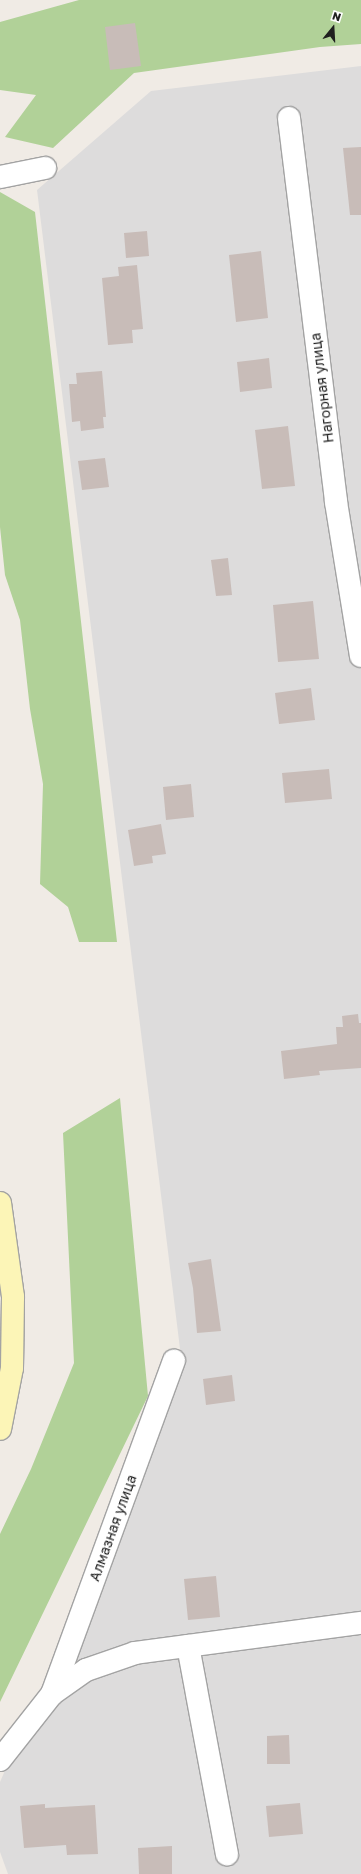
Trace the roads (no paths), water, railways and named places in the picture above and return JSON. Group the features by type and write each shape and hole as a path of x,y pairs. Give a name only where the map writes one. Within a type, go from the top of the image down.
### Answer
{"street":[{"name":"Нагорная улица","path":"290,118 336,502 361,656"},
{"path":"0,177 45,168"},
{"path":"0,1203 13,1297 12,1368 0,1429"},
{"name":"Алмазная улица","path":"52,1694 174,1361"},
{"path":"0,1760 52,1694 86,1670 135,1653 361,1623"},
{"path":"188,1646 227,1854"}]}
